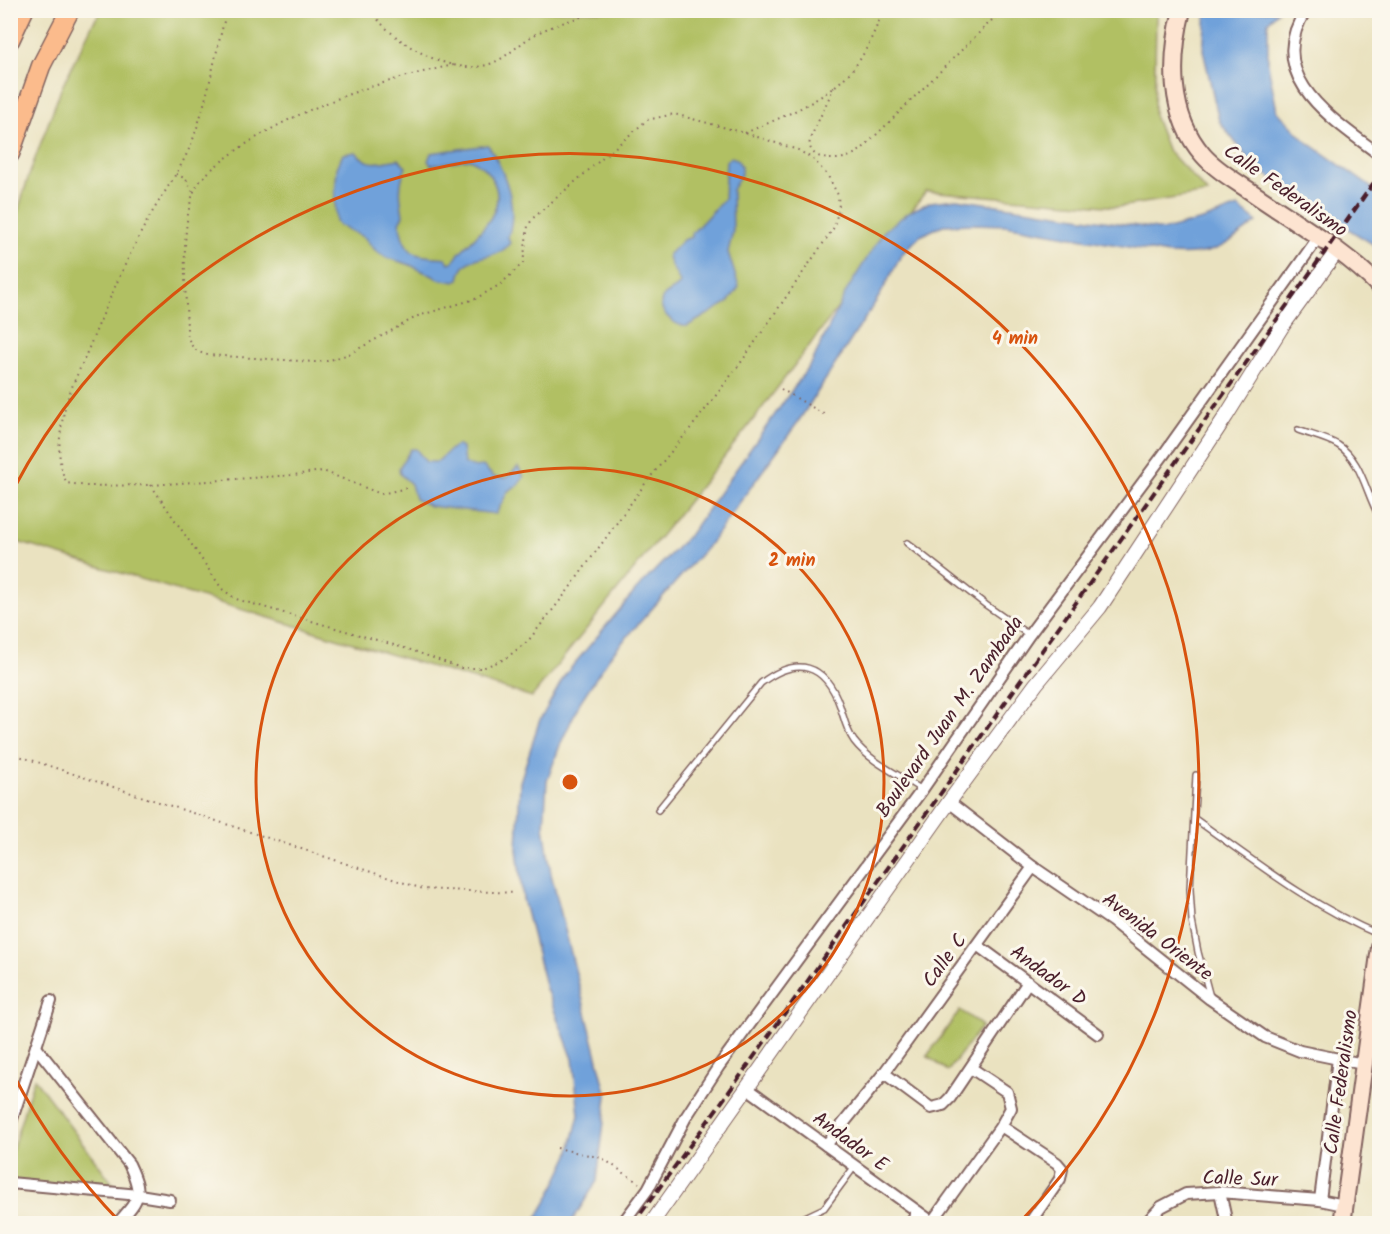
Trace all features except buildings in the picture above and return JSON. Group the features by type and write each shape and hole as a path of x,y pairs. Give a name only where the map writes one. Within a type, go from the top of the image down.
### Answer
{"highway":[{"path":"10,40 24,10"},
{"path":"10,154 40,66 70,10"}],"main road":[{"name":"Calle Federalismo","path":"1182,10 1176,34 1175,91 1185,126 1193,142 1214,166 1337,251 1380,287"},
{"name":"Calle Federalismo","path":"1342,1224 1380,947"}],"street":[{"path":"1306,10 1300,20 1292,51 1293,63 1304,88 1320,110 1380,155"},
{"name":"Boulevard Juan M. Zambada","path":"622,1224 648,1189 686,1117 719,1066 922,790 1029,635 1164,454 1318,238"},
{"path":"651,1224 949,802 1036,684 1100,607 1281,328 1337,251"},
{"name":"Avenida Oriente","path":"949,802 1033,867 1112,921 1210,999 1274,1041 1300,1051 1363,1064"},
{"name":"Calle C","path":"826,1145 884,1073 1033,867"},
{"name":"Andador D","path":"978,945 1098,1034"},
{"path":"884,1073 929,1106 936,1108 943,1105 1028,982"},
{"path":"10,1125 51,1001"},
{"path":"36,1047 129,1164 139,1195 135,1204 117,1224"},
{"path":"1320,1200 1338,1059"},
{"path":"934,1223 1011,1108 1007,1092 970,1068"},
{"name":"Andador E","path":"747,1088 934,1223"},
{"path":"1001,1126 1057,1162 1062,1169 1060,1179 1029,1224"},
{"path":"10,1183 170,1200"},
{"path":"1220,1192 1227,1224"},
{"name":"Calle Sur","path":"1147,1222 1161,1207 1186,1194 1220,1192 1320,1200 1344,1205"},
{"path":"909,1224 918,1212"}],"lane":[{"path":"1298,430 1339,446 1348,454 1360,473 1380,518"},
{"path":"907,543 986,605 1029,635"},
{"path":"658,810 761,682 775,672 800,666 825,677 855,742 869,756 922,790"},
{"path":"1196,775 1195,819 1190,853 1190,889 1192,921 1210,999"},
{"path":"1195,819 1288,886 1330,912 1380,935"},
{"path":"790,1224 824,1208 855,1166"}],"path":[{"path":"227,10 209,90 191,143 120,273 63,415 59,463 67,483 87,486 151,485 323,471 381,494 407,488"},
{"path":"371,10 394,38 429,57 454,65 480,67 500,61 532,36 599,10"},
{"path":"745,133 802,107 834,87 860,60 884,10"},
{"path":"834,87 808,146 821,158 847,157 861,150 1002,10"},
{"path":"151,485 222,589 236,599 411,650 461,668 482,668 494,664 528,641 566,593 647,481 705,411 827,240 839,209 838,195 828,176 808,156 798,150 745,133 674,114 648,120 533,218 528,226 523,263 501,284 475,299 418,316 349,354 327,361 208,355 199,353 191,346 187,331 186,236 193,192 216,165 277,125 371,87 454,65"},
{"path":"808,156 812,152"},
{"path":"176,174 186,179 193,192"},
{"path":"781,389 827,416"},
{"path":"10,753 423,889 515,893"},
{"path":"557,1148 602,1158 648,1189"}],"green space":[{"path":"101,11 1159,11 1156,18 1154,115 1167,149 1208,193 1118,207 926,191 747,428 532,697 11,540 11,233 30,172 61,89"},
{"path":"960,1010 982,1026 948,1071 927,1056"},
{"path":"34,1078 119,1192 11,1180 10,1157"}],"water":[{"path":"1206,11 1278,11 1268,22 1268,64 1277,111 1306,141 1379,193 1379,248 1301,200 1252,164 1219,121 1203,50"},
{"path":"488,145 505,178 511,201 511,225 508,237 510,243 497,253 471,261 455,282 439,279 408,264 387,258 375,250 365,238 336,222 337,168 343,154 356,152 366,160 376,163 399,159 406,167 400,191 403,215 400,225 405,242 416,254 446,258 449,263 452,262 491,218 497,198 496,188 487,171 470,159 431,165 428,161 431,153"},
{"path":"731,157 737,159 741,166 741,174 732,190 733,231 728,252 739,287 728,302 689,325 682,326 667,316 661,305 665,295 680,284 668,255 683,240 692,237 692,233 724,199 726,161"},
{"path":"957,199 1164,230 1206,219 1238,207 1257,222 1216,249 1183,255 1005,225 943,225 920,236 902,254 880,295 798,422 711,542 611,655 580,702 560,745 547,781 544,826 551,874 607,1096 597,1181 571,1223 534,1223 569,1155 579,1115 573,1059 546,989 523,899 517,849 520,782 539,722 565,675 636,590 691,533 812,362 847,290 884,231 909,212 930,202"},
{"path":"457,445 462,448 464,463 472,467 483,466 494,477 506,478 518,467 524,477 518,485 508,491 496,514 430,506 415,499 411,484 400,474 399,468 411,449 416,449 426,462 437,462"}],"railway":[{"path":"633,1224 1380,174"}]}
